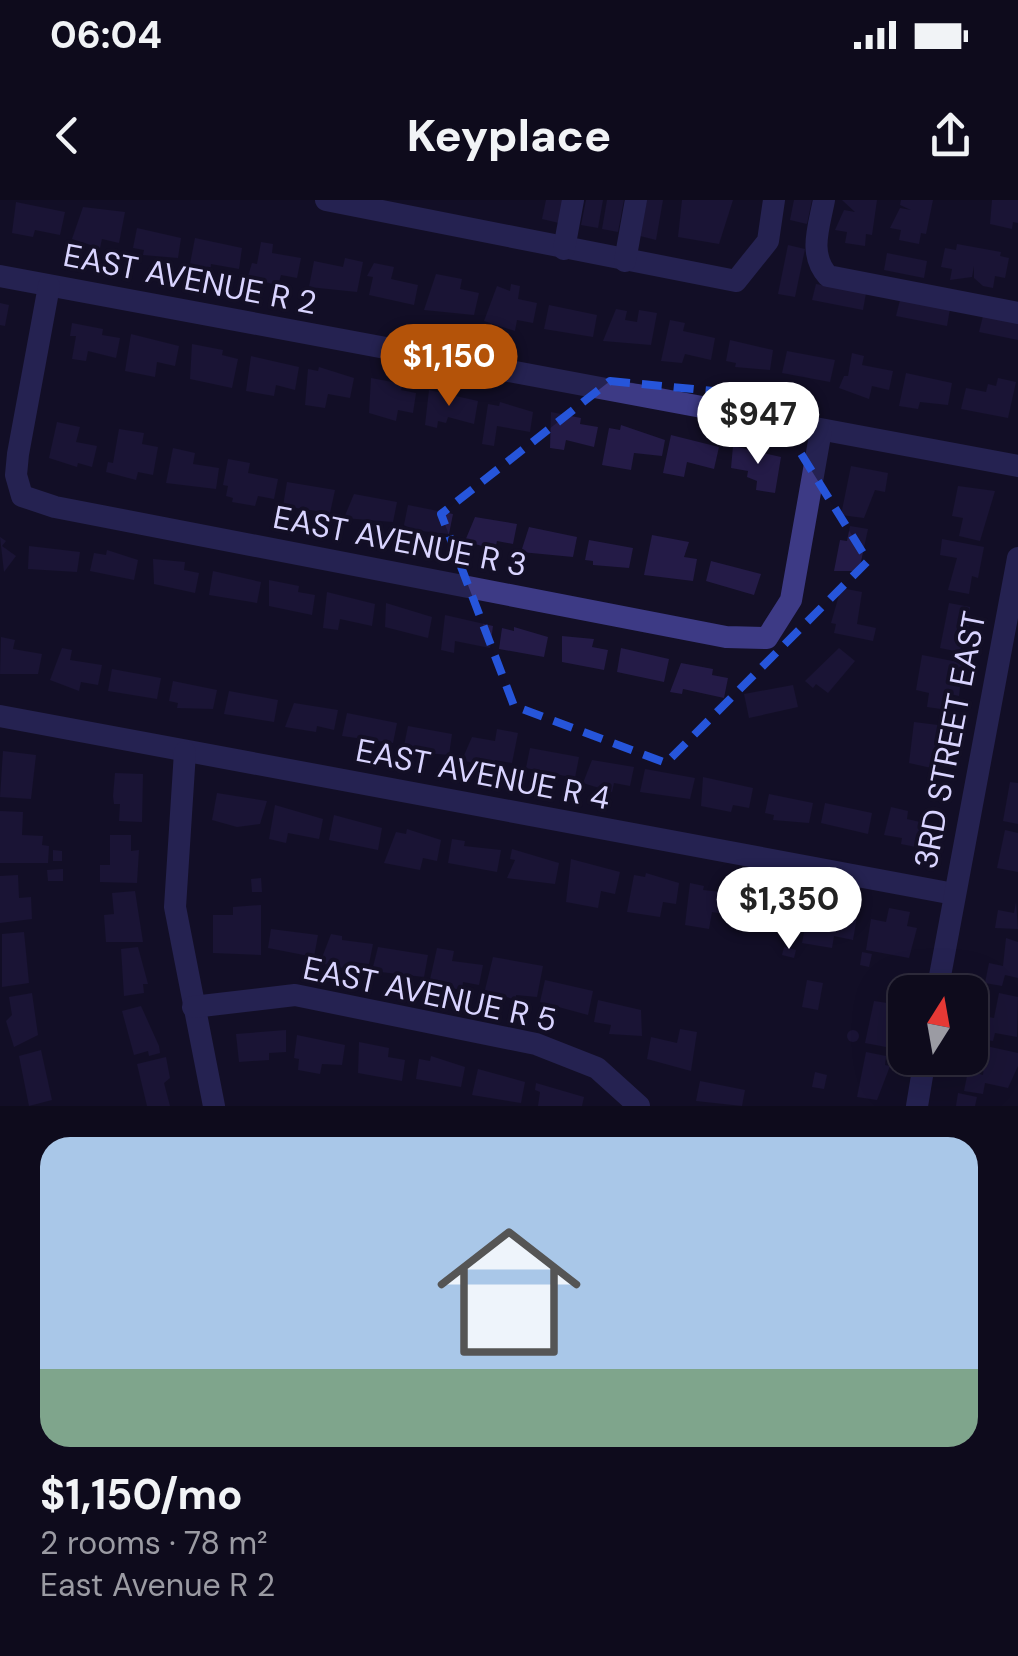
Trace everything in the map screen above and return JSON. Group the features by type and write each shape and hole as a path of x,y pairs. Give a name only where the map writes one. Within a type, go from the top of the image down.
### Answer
{"street":[{"path":"326,200 736,281 768,240 774,200"},
{"path":"564,249 573,200"},
{"path":"625,261 636,200"},
{"path":"824,200 816,247 818,264 828,276 1018,313"},
{"name":"EAST AVENUE R 2","path":"0,276 1018,466"},
{"name":"EAST AVENUE R 3","path":"48,286 18,454 16,475 22,496 55,507 688,630 767,638 791,600 820,430"},
{"name":"3RD STREET EAST","path":"939,975 1018,558"},
{"name":"EAST AVENUE R 4","path":"0,716 954,894"},
{"path":"185,752 174,907 214,1106"},
{"name":"EAST AVENUE R 5","path":"192,1006 295,995 536,1044 597,1068 639,1106"},
{"path":"916,1106 922,1075"}],"highlighted area":[{"path":"610,381 765,396 868,561 666,763 514,706 441,514"}],"building":[{"path":"546,200 564,200 559,223 542,219"},
{"path":"586,200 603,200 598,228 581,225"},
{"path":"607,200 624,200 618,232 602,229"},
{"path":"647,200 663,200 656,240 640,236"},
{"path":"682,200 733,200 719,244 678,237"},
{"path":"794,200 812,200 807,224 790,220"},
{"path":"842,200 877,200 872,235 866,234 865,246 845,243 847,232 835,230 844,210 855,212"},
{"path":"901,200 933,200 926,234 921,233 919,244 899,240 901,230 890,228 900,208 911,210 900,205"},
{"path":"992,200 1018,200 1018,223 1013,222 1012,229 990,224"},
{"path":"16,202 65,212 60,235 35,230 33,237 12,233"},
{"path":"83,207 125,212 119,243 102,239 100,248 72,239"},
{"path":"137,228 181,238 178,258 143,255 144,250 133,248"},
{"path":"195,238 242,248 239,269 211,264 210,273 189,269"},
{"path":"261,242 273,244 272,253 301,258 297,278 281,275 278,286 248,276 252,263 257,264"},
{"path":"957,244 1001,252 1000,256 1009,258 1005,278 995,276 993,288 983,286 974,278 974,266 972,277 950,280 952,269 941,267 945,248 956,250"},
{"path":"788,245 805,249 795,297 778,294"},
{"path":"887,253 927,261 924,278 884,270"},
{"path":"345,258 363,262 357,292 309,287 314,261 343,267"},
{"path":"374,263 394,267 391,279 418,285 414,305 369,295 373,277 367,276"},
{"path":"436,274 462,279 460,289 479,293 474,315 424,310"},
{"path":"511,284 520,286 518,299 537,303 533,323 517,320 515,331 484,321 497,286 510,291"},
{"path":"816,284 866,293 863,310 812,300"},
{"path":"900,300 950,309 947,326 896,316"},
{"path":"0,303 9,305 5,326 0,325"},
{"path":"549,305 597,315 593,337 544,329"},
{"path":"616,309 627,311 625,320 637,322 639,310 657,313 651,345 603,341"},
{"path":"983,316 1018,323 1018,340 979,332"},
{"path":"670,320 685,323 683,331 715,338 711,360 685,354 682,363 661,361"},
{"path":"72,323 103,329 102,335 120,338 116,358 88,351 86,361 72,359 76,336 70,336"},
{"path":"131,334 179,346 175,366 157,362 155,377 125,371"},
{"path":"730,340 773,350 770,370 735,367 736,363 726,361"},
{"path":"192,344 223,350 222,355 238,359 232,388 190,379"},
{"path":"787,351 835,360 830,382 782,373"},
{"path":"852,353 864,356 862,365 893,371 889,390 872,386 869,399 839,388 844,376 848,376"},
{"path":"251,356 299,367 295,390 276,385 274,396 246,391"},
{"path":"319,367 354,378 350,398 328,394 325,408 305,405 308,369 318,371"},
{"path":"906,373 952,383 948,405 920,402 918,409 899,406"},
{"path":"371,378 403,384 401,390 416,393 413,413 398,410 396,421 369,413"},
{"path":"998,378 1016,382 1008,418 961,409 966,388 986,392 988,384 996,386"},
{"path":"429,390 478,401 474,424 448,417 446,423 438,421 437,428 425,425"},
{"path":"500,402 533,412 530,432 497,426 494,446 482,444 488,404 499,406"},
{"path":"551,412 581,418 580,424 598,427 594,447 566,440 564,450 550,448"},
{"path":"57,422 80,427 76,442 97,446 92,467 78,463 77,467 49,458"},
{"path":"621,425 665,440 662,456 634,453 631,470 602,465 609,428 620,430"},
{"path":"119,429 144,433 142,444 158,447 153,475 138,472 136,480 106,472 108,462 113,463"},
{"path":"671,435 719,447 714,469 687,462 684,477 663,473"},
{"path":"733,446 781,457 775,493 756,490 757,481 747,477 748,471 731,468"},
{"path":"173,448 195,453 193,464 219,468 216,489 166,483"},
{"path":"228,459 250,463 248,473 278,479 274,499 258,496 255,506 232,502 233,498 226,496 228,486 223,485"},
{"path":"851,466 888,473 885,492 875,490 864,518 841,515"},
{"path":"287,482 335,490 330,513 283,506"},
{"path":"958,486 995,491 980,541 959,536 963,518 952,516"},
{"path":"354,494 397,502 393,522 344,518"},
{"path":"408,505 453,514 449,534 412,530 404,525"},
{"path":"475,517 517,524 513,544 497,541 495,550 465,541"},
{"path":"850,526 868,529 859,571 834,571 840,540 847,541"},
{"path":"529,527 577,537 573,557 521,552"},
{"path":"652,535 689,542 684,557 697,559 693,581 644,575"},
{"path":"0,537 6,541 2,546 16,556 4,572"},
{"path":"942,539 984,547 978,578 972,576 969,594 948,590 957,558 940,555"},
{"path":"589,540 633,548 629,568 593,565 593,561 585,560"},
{"path":"29,546 80,552 77,572 28,569"},
{"path":"107,550 138,560 134,580 90,571 94,553 106,555"},
{"path":"153,559 185,562 184,570 199,573 195,593 154,584"},
{"path":"711,561 761,574 754,595 706,581"},
{"path":"213,571 261,582 257,603 209,595"},
{"path":"269,580 299,586 298,592 315,595 312,615 269,606"},
{"path":"841,588 862,592 857,624 876,628 873,641 834,633 836,624 831,623"},
{"path":"327,592 375,604 372,626 340,619 338,630 323,628"},
{"path":"386,603 432,617 428,638 385,627"},
{"path":"949,603 970,607 968,638 963,637 960,652 940,648"},
{"path":"445,615 493,626 490,648 455,641 454,653 441,650"},
{"path":"514,627 548,637 544,657 499,649 502,628 514,631"},
{"path":"562,636 594,639 592,647 608,650 604,670 562,662"},
{"path":"1,637 15,640 13,649 42,654 38,674 0,674"},
{"path":"62,648 72,650 70,660 102,665 98,685 81,682 79,691 50,680"},
{"path":"621,648 669,659 664,682 617,672"},
{"path":"839,648 855,661 828,693 816,684 813,688 805,681"},
{"path":"922,655 963,663 959,696 950,694 948,710 927,707 929,693 916,690"},
{"path":"681,663 713,669 712,675 728,678 724,698 683,689 682,694 670,692"},
{"path":"112,669 161,678 157,699 108,691"},
{"path":"173,681 217,690 213,709 177,708 178,703 169,701"},
{"path":"793,685 798,707 749,718 744,694"},
{"path":"229,691 278,700 274,722 224,714"},
{"path":"294,703 338,710 334,730 317,726 316,732 285,727"},
{"path":"347,713 397,723 393,743 342,736"},
{"path":"939,720 954,723 948,754 939,753 936,769 909,763 914,722 938,725"},
{"path":"408,726 452,734 449,755 414,752 415,748 404,746"},
{"path":"497,729 518,733 512,763 495,760 494,769 462,760 472,737 495,741"},
{"path":"530,748 579,757 575,778 526,768"},
{"path":"3,751 36,755 31,799 0,797"},
{"path":"592,760 634,767 630,786 614,783 612,792 583,783"},
{"path":"645,769 695,778 690,799 640,792"},
{"path":"115,773 143,774 142,822 119,821 120,804 114,804 113,796"},
{"path":"703,777 753,788 749,808 733,805 731,812 701,806"},
{"path":"1010,782 1018,783 1018,824 1003,821"},
{"path":"217,793 267,801 260,824 237,827 212,820"},
{"path":"769,794 813,803 809,823 773,820 774,815 765,813"},
{"path":"825,803 872,813 868,834 821,823"},
{"path":"275,805 323,819 319,839 288,833 286,843 269,839"},
{"path":"891,807 908,811 907,819 933,825 931,850 901,844 902,838 884,835"},
{"path":"0,811 23,812 22,835 43,836 42,845 49,846 48,863 0,863"},
{"path":"334,815 382,828 378,850 329,840"},
{"path":"407,829 441,840 437,861 423,858 420,870 384,863 396,832 406,834"},
{"path":"1005,830 1018,833 1018,872 997,868"},
{"path":"110,835 131,835 131,851 139,850 137,883 100,882 100,865 110,865"},
{"path":"452,839 465,841 464,846 501,850 497,872 448,863"},
{"path":"512,849 559,863 555,884 507,878 515,860 510,859"},
{"path":"53,850 62,851 62,861 53,861"},
{"path":"571,859 620,872 615,894 601,891 598,908 566,902"},
{"path":"63,869 63,881 48,881 47,870"},
{"path":"646,873 679,883 676,904 663,902 660,917 627,912 634,875 645,877"},
{"path":"18,875 19,898 31,897 32,919 0,923 0,876"},
{"path":"261,878 262,892 252,892 251,879"},
{"path":"690,883 704,886 703,890 739,894 735,916 712,912 709,929 685,925"},
{"path":"135,891 143,942 106,942 104,915 114,914 112,893"},
{"path":"750,894 781,900 780,906 796,909 792,928 750,920"},
{"path":"810,901 841,908 840,916 857,917 853,940 834,936 832,948 802,943"},
{"path":"1016,902 1018,929 995,928 998,910 1014,913"},
{"path":"261,905 261,955 213,953 213,915 233,915 233,907"},
{"path":"889,908 910,912 907,926 917,928 909,958 866,950 871,919 886,922"},
{"path":"271,929 318,935 314,957 268,948"},
{"path":"24,932 29,983 2,987 2,934"},
{"path":"331,934 342,936 342,940 373,944 369,964 354,962 352,970 320,963"},
{"path":"1006,938 1018,942 1018,978 1005,975 1002,986 988,984 989,963 1003,966"},
{"path":"138,947 148,984 143,984 144,993 124,996 121,949"},
{"path":"378,947 428,955 424,977 372,971"},
{"path":"784,947 796,950 794,958 782,955"},
{"path":"437,948 454,951 452,961 483,965 479,985 463,982 462,990 429,984"},
{"path":"862,952 872,954 869,967 860,965"},
{"path":"493,957 543,966 537,997 516,995 516,1000 485,990"},
{"path":"545,980 593,991 588,1015 540,1002"},
{"path":"807,980 823,983 818,1010 802,1007"},
{"path":"32,993 38,1035 14,1047 6,1021 12,1015 9,997"},
{"path":"999,993 1018,997 1017,1037 995,1033 993,1041 988,1040 988,1017 994,1018"},
{"path":"888,998 886,1047 865,1043 874,1001 887,1003"},
{"path":"598,1000 641,1010 642,1036 609,1034 611,1025 594,1022"},
{"path":"141,1006 160,1053 134,1055 122,1011"},
{"path":"680,1029 697,1032 691,1071 647,1059 651,1037 677,1043"},
{"path":"286,1030 286,1052 269,1053 269,1060 239,1062 236,1034"},
{"path":"853,1030 859,1036 853,1042 847,1036"},
{"path":"297,1035 345,1045 342,1065 322,1064 320,1074 298,1070 299,1059 294,1058"},
{"path":"359,1042 389,1048 388,1057 405,1060 402,1081 358,1073"},
{"path":"988,1046 1018,1053 1018,1066 1008,1088 985,1083 983,1094 964,1091 967,1075 988,1075"},
{"path":"41,1050 52,1100 29,1106 19,1056"},
{"path":"866,1052 886,1056 888,1071 877,1100 857,1097"},
{"path":"431,1056 465,1067 461,1087 416,1079 419,1059 430,1061"},
{"path":"166,1057 170,1078 164,1083 170,1106 147,1106 137,1064"},
{"path":"478,1069 525,1082 521,1103 472,1095"},
{"path":"815,1072 827,1075 824,1089 812,1087"},
{"path":"700,1081 745,1090 742,1106 696,1101"},
{"path":"536,1083 584,1097 582,1106 538,1106 540,1092 535,1090"},
{"path":"958,1093 977,1097 975,1106 956,1106"}]}
